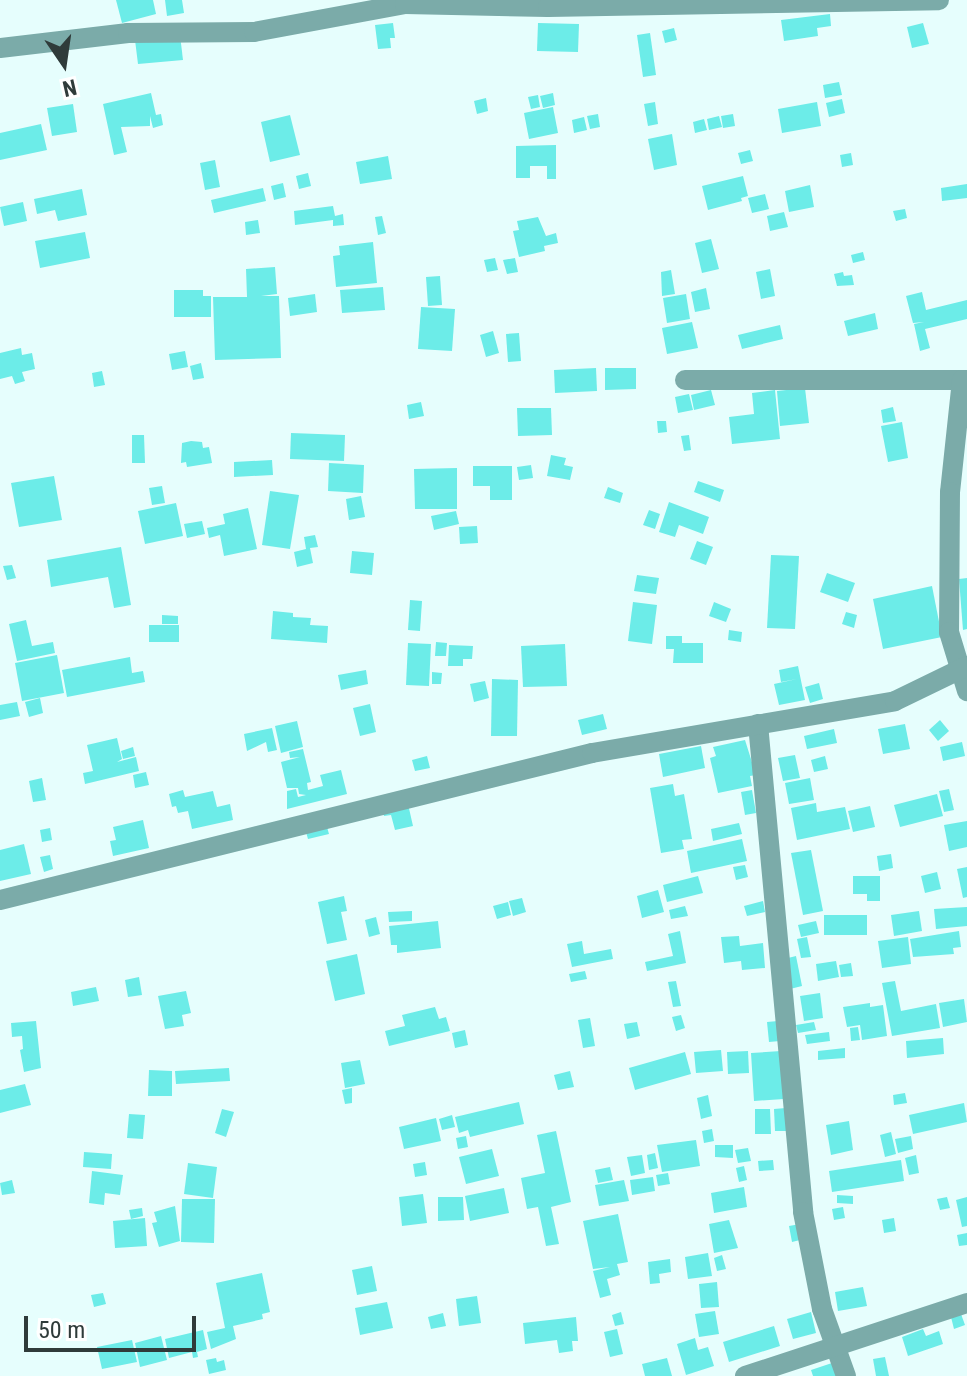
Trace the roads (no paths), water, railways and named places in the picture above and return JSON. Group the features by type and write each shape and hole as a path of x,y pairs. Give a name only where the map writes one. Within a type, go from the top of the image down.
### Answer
{"street":[{"path":"0,48 128,33 254,32 405,4 548,7 939,0"},
{"path":"685,380 965,380 950,492 949,632 964,668 967,691"},
{"path":"0,900 592,753 895,701 964,668"},
{"path":"758,724 803,1212 822,1309 846,1376"},
{"path":"745,1376 967,1303"}]}
